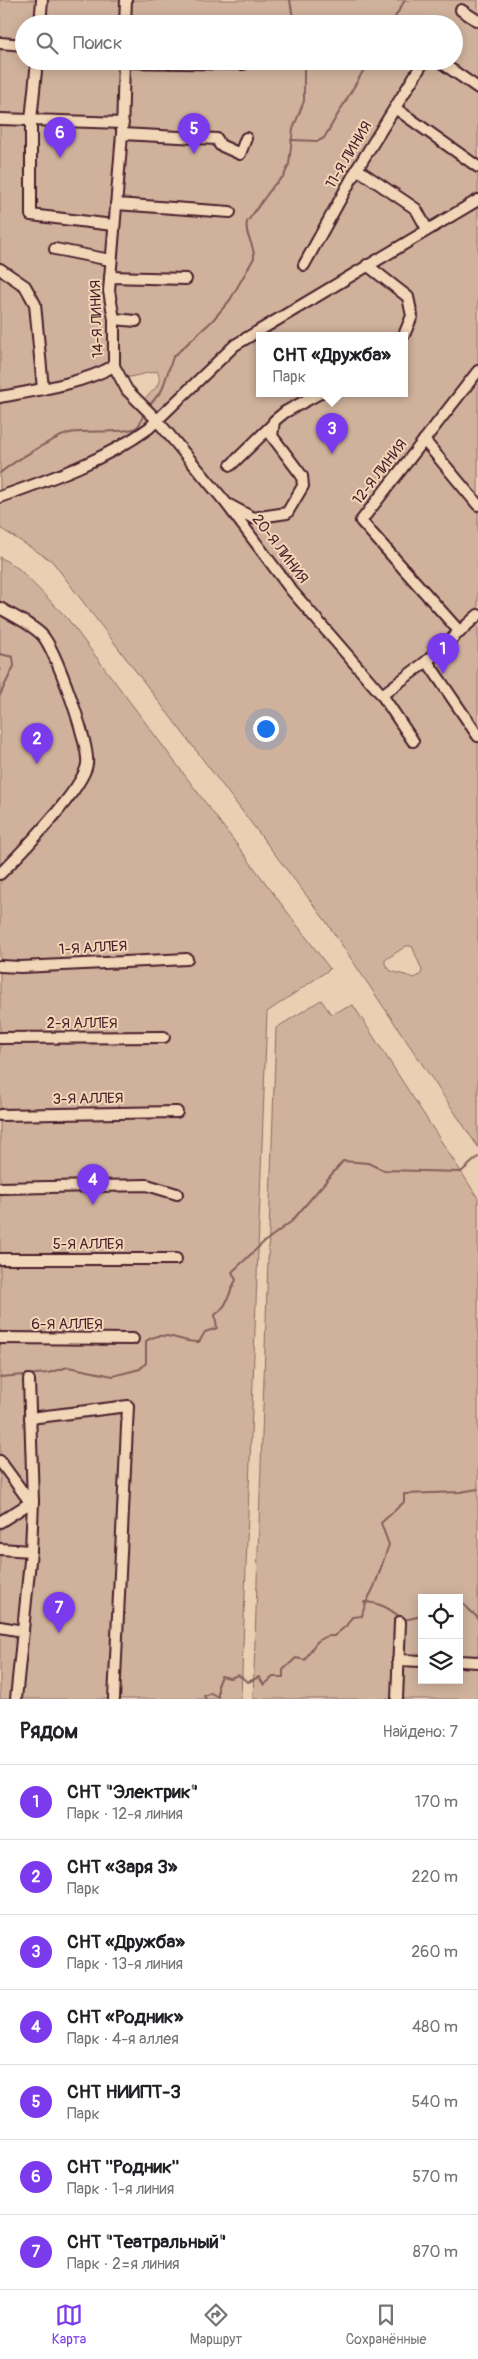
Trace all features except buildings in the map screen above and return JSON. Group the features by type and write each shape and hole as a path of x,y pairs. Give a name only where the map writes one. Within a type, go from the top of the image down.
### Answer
{"street":[{"path":"41,15 42,0"},
{"path":"125,15 126,0"},
{"path":"461,10 478,21"},
{"path":"0,43 15,44"},
{"path":"36,70 31,120 31,215 113,229"},
{"name":"14-Я ЛИНИЯ","path":"124,70 122,134 110,260 109,291 114,319 114,366 127,390 156,419"},
{"name":"11-Я ЛИНИЯ","path":"304,265 357,170 418,70"},
{"path":"452,70 478,88"},
{"path":"395,108 478,166"},
{"path":"0,119 122,123"},
{"path":"122,134 217,139 220,145 240,154 246,138"},
{"path":"357,170 416,209 427,229"},
{"path":"257,332 478,200"},
{"path":"116,204 230,212"},
{"path":"55,249 110,260"},
{"path":"367,266 408,298 412,316 405,332"},
{"path":"0,269 25,286 35,304 43,389"},
{"path":"110,277 186,279"},
{"path":"114,319 136,321"},
{"path":"0,497 76,468 133,439 235,345 256,332"},
{"path":"0,397 43,389 102,372 114,366"},
{"name":"12-Я ЛИНИЯ","path":"460,632 361,521 478,371"},
{"path":"231,465 285,412 313,397"},
{"name":"20-Я ЛИНИЯ","path":"156,419 226,503 292,591 382,695 413,741"},
{"path":"226,503 253,518 287,513 303,486 302,476 272,436 274,424"},
{"path":"424,440 478,505"},
{"path":"0,608 42,634 52,649 83,734 87,764 80,781 52,818 0,874"},
{"path":"382,695 427,661 478,616"},
{"path":"427,661 478,736"},
{"name":"1-Я АЛЛЕЯ","path":"0,966 21,967 187,959"},
{"name":"2-Я АЛЛЕЯ","path":"0,1038 164,1037"},
{"name":"3-Я АЛЛЕЯ","path":"0,1115 177,1112"},
{"path":"0,1188 147,1185 177,1194"},
{"name":"5-Я АЛЛЕЯ","path":"0,1259 176,1259"},
{"name":"6-Я АЛЛЕЯ","path":"0,1338 133,1339"},
{"path":"16,1699 31,1550 29,1380"},
{"path":"30,1418 128,1406 114,1699"},
{"path":"0,1461 31,1501"},
{"path":"0,1522 31,1501"},
{"path":"0,1549 31,1550"},
{"path":"397,1699 400,1622"},
{"path":"0,1627 23,1631"},
{"path":"398,1660 418,1660"},
{"path":"463,1661 478,1662"}],"shaded area":[{"path":"0,0 478,0 478,1147 325,920 52,561 0,528","holes":["157,371 159,375 158,383 144,399 144,402 121,379","406,946 412,946 422,970 421,974 415,978 391,971 385,964 385,960"]},
{"path":"0,557 19,569 67,618 330,969 267,1012 241,1699 0,1699"},
{"path":"321,1000 331,1014 353,1005 478,1198 478,1699 253,1699 276,1028"}],"waterway":[{"path":"290,0 292,15"},
{"path":"396,15 405,0"},
{"path":"148,407 162,390 173,357 212,321 230,300 254,258 246,227 247,222 274,185 284,176 289,164 293,129 304,101 304,70"},
{"path":"291,140 318,141 324,138 364,70"},
{"path":"0,473 34,450 63,435 77,432 132,429 138,426 144,413"},
{"path":"0,654 13,657 14,666 0,695"},
{"path":"0,1377 48,1373 68,1367 113,1376 140,1369 146,1363 146,1341 153,1337 166,1336 199,1342 205,1332 217,1328 215,1315 224,1307 236,1280 232,1272 264,1242 292,1221 343,1161 368,1163 383,1170 461,1172 478,1157"},
{"path":"206,1699 204,1696 211,1693 218,1697 218,1683 221,1676 230,1678 238,1675 248,1682 259,1677 264,1685 273,1677 283,1677 283,1670 296,1658 305,1660 319,1640 328,1636 334,1636 346,1626 352,1617 362,1616 389,1545 381,1523 404,1502 404,1494 460,1492 478,1489"},
{"path":"364,1602 386,1607 404,1620 418,1617"},
{"path":"463,1604 478,1618"}],"place":[{"name":"СНТ НИИПТ-3","path":"194,154"},
{"name":"СНТ ''Родник''","path":"60,158"},
{"name":"СНТ «Дружба»","path":"332,454"},
{"name":"СНТ \"Электрик\"","path":"443,674"},
{"name":"СНТ «Заря 3»","path":"37,764"},
{"name":"СНТ «Родник»","path":"93,1205"},
{"name":"СНТ \"Театральный\"","path":"59,1633"}]}
